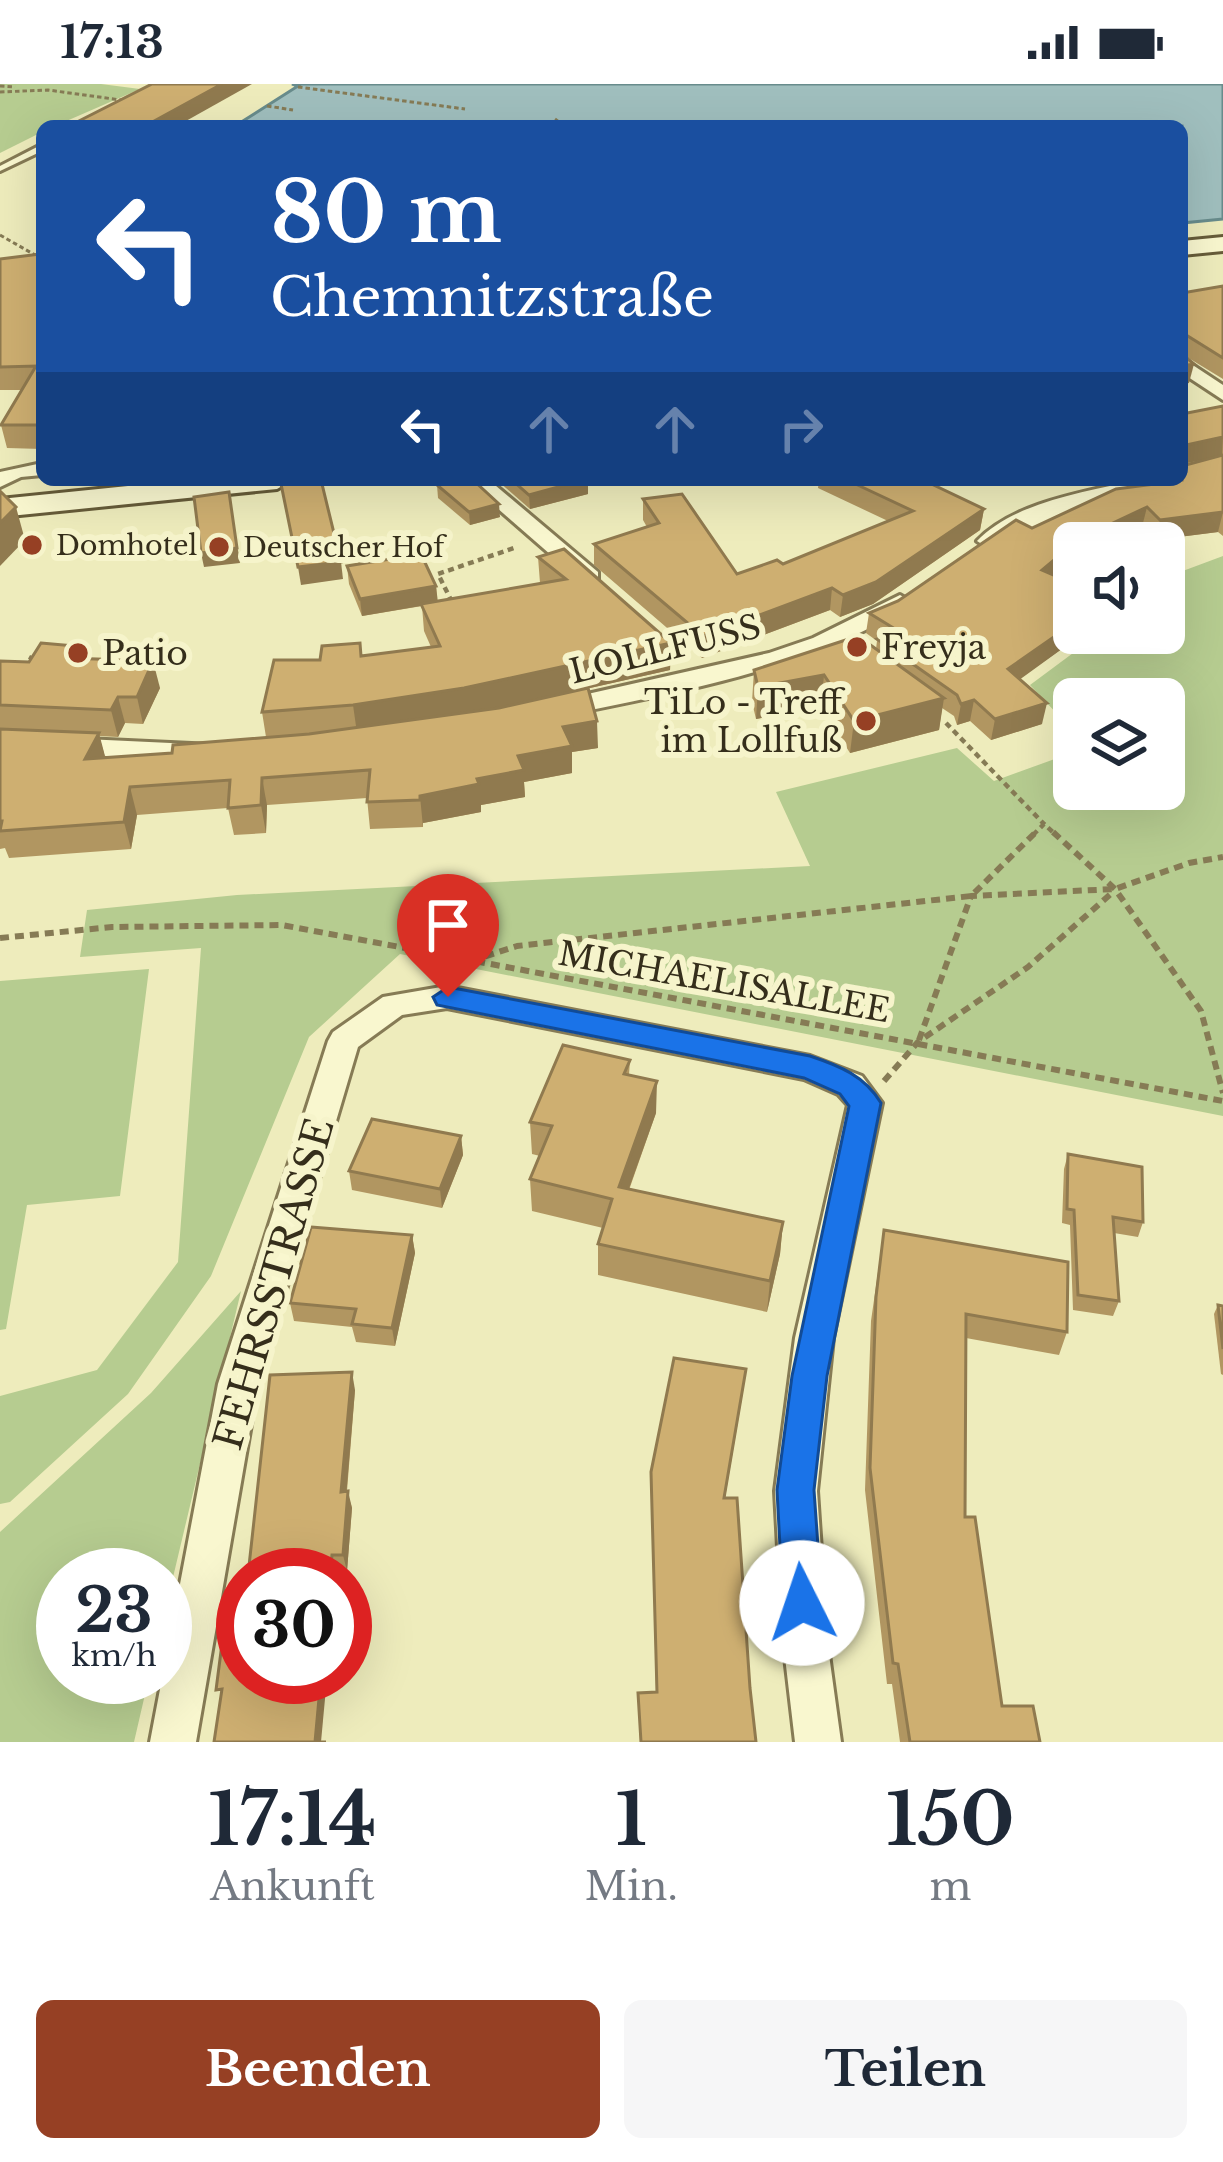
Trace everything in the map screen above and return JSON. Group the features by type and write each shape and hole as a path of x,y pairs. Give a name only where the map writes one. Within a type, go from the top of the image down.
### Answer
{"street":[{"path":"1188,247 1223,244"},
{"path":"1188,368 1223,394"},
{"path":"0,481 16,470 36,469"},
{"path":"0,508 218,486"},
{"path":"483,486 612,594"},
{"path":"971,553 996,524 1137,486"},
{"name":"LOLLFUSS","path":"522,717 694,670 836,643 919,589"},
{"path":"0,743 248,753"},
{"name":"FEHRSSTRASSE","path":"173,1742 238,1384 344,1041 394,1005 448,997 810,1068 850,1085 865,1103"},
{"path":"818,1742 805,1640 796,1490 814,1338 865,1103"}],"lane":[{"path":"0,169 36,151"}],"path":[{"path":"298,87 465,109"},
{"path":"0,89 48,90 133,102"},
{"path":"268,106 293,110"},
{"path":"0,235 36,256"},
{"path":"452,602 438,574 540,538"},
{"path":"23,672 32,656"},
{"path":"946,723 1115,889 1201,1011 1223,1097"},
{"path":"918,1042 971,896 1044,824"},
{"path":"471,961 517,946 971,896 1115,889 1189,863 1223,857"},
{"path":"865,1103 918,1042 1028,968 1115,889"},
{"name":"MICHAELISALLEE","path":"0,938 112,927 282,925 1223,1097"}],"green space":[{"path":"0,84 101,84 140,89 69,120 36,120 36,135 0,153"},
{"path":"1223,556 1223,1116 400,954 309,1037 211,1276 128,1394 10,1502 0,1504 0,1396 97,1370 178,1262 201,948 80,957 87,910 237,895 810,866 776,792 957,748 994,781 1053,760 1053,810 1185,810 1185,678 1053,678 1053,710 1030,685 1072,654 1185,654 1185,570"},
{"path":"149,969 120,1196 27,1205 6,1329 0,1330 0,981"},
{"path":"241,1291 180,1548 36,1548 36,1704 143,1704 134,1742 0,1742 0,1532 151,1393"}],"water":[{"path":"292,84 1223,84 1223,219 1188,222 1188,120 244,120 298,86"}],"building":[{"path":"152,84 222,84 156,120 81,120"},
{"path":"36,254 36,366 0,367 0,259"},
{"path":"1223,286 1223,358 1188,336 1188,292"},
{"path":"36,366 36,425 1,425"},
{"path":"1223,406 1223,437 1188,445 1188,413"},
{"path":"1223,455 1223,512 1160,520 1147,507 1115,522 1053,522 1053,561 1042,570 1053,575 1053,638 1008,669 1047,703 995,719 974,700 961,704 957,695 877,639 900,632 869,613 898,601 1016,520 1032,528 1116,489 1188,486 1188,464"},
{"path":"281,486 322,486 341,562 298,567"},
{"path":"438,486 480,486 499,504 469,512"},
{"path":"519,486 562,486 529,495"},
{"path":"860,486 936,486 984,509 876,582 843,595 832,588 703,636 594,544 659,523 643,499 682,494 737,574 777,560 783,564 913,511"},
{"path":"0,491 16,507 0,523"},
{"name":"Deutscher Hof","path":"229,492 237,548 201,553 194,497"},
{"path":"564,549 671,643 464,688 353,705 262,712 274,660 320,660 322,646 360,643 361,656 440,646 421,604 566,579 538,557"},
{"path":"421,554 436,586 360,599 347,566"},
{"path":"858,636 944,698 854,721 824,675 758,687 754,670"},
{"path":"41,643 75,646 68,658 153,661 137,697 118,697 111,710 0,705 0,661 29,662"},
{"path":"588,688 597,721 563,727 572,746 518,756 524,770 477,779 479,784 420,796 420,800 367,802 370,770 262,778 261,805 228,808 230,780 130,787 124,822 0,831 0,729 99,733 85,759 172,753 173,745 309,734 499,708"},
{"path":"563,1045 630,1060 624,1074 657,1081 619,1187 783,1222 770,1281 598,1244 612,1199 530,1179 552,1126 530,1122"},
{"path":"372,1119 461,1136 440,1189 349,1171"},
{"path":"1068,1154 1142,1167 1143,1222 1113,1217 1119,1301 1078,1295 1074,1210 1067,1209"},
{"path":"311,1227 412,1235 392,1328 352,1324 356,1309 290,1303"},
{"path":"884,1230 1068,1262 1067,1332 966,1314 965,1517 975,1517 1002,1706 1033,1706 1040,1742 910,1742 898,1664 893,1663 870,1468 876,1297"},
{"path":"1218,1305 1223,1306 1223,1349"},
{"path":"674,1358 746,1369 724,1498 737,1498 756,1742 641,1742 638,1693 657,1692 651,1472"},
{"path":"352,1372 341,1492 348,1491 344,1548 251,1548 270,1375"},
{"path":"220,1704 319,1704 315,1742 214,1742"}],"place":[{"name":"Domhotel","path":"32,545"},
{"name":"Deutscher Hof","path":"219,547"},
{"name":"Freyja","path":"857,647"},
{"name":"Patio","path":"78,653"},
{"name":"TiLo - Treff im Lollfuß","path":"866,721"}],"route":[{"path":"448,997 810,1068 850,1085 865,1103 809,1376 796,1490 802,1603"}]}
